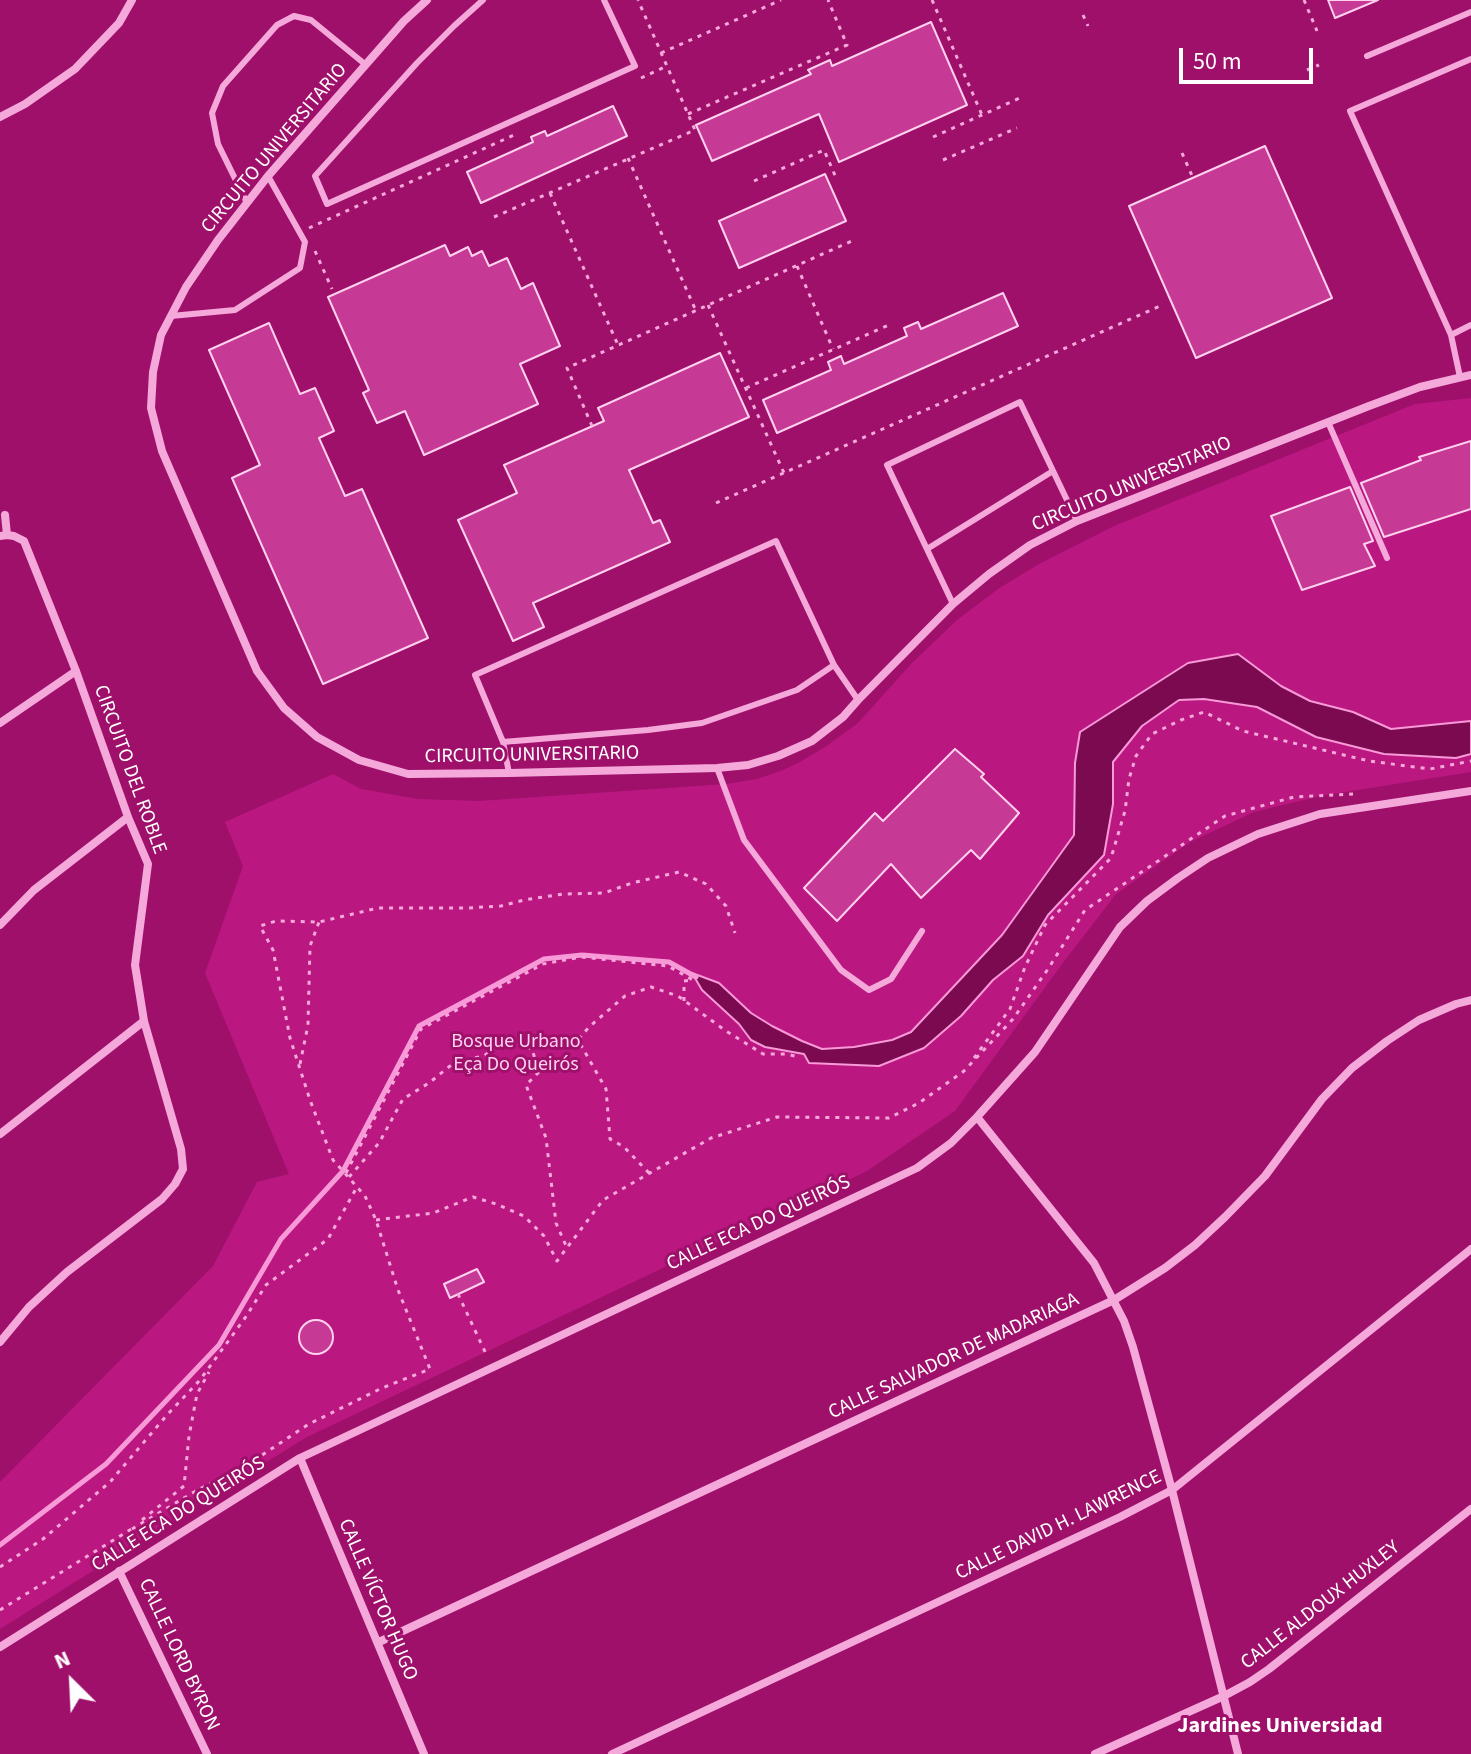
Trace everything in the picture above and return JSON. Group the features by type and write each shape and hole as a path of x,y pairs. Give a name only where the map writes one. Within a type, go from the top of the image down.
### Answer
{"street":[{"path":"0,117 25,104 75,69 119,23 132,0"},
{"name":"CIRCUITO UNIVERSITARIO","path":"427,0 404,21 268,176 218,240 186,287 161,335 153,372 151,408 162,451 257,671 284,708 317,737 359,760 408,774 717,768 748,765 778,756 812,741 843,717 953,604 1030,545 1077,521 1328,422 1420,387 1471,375"},
{"path":"4,536 5,515"},
{"name":"CIRCUITO DEL ROBLE","path":"0,1342 29,1307 67,1272 162,1199 183,1169 181,1149 144,1021 135,965 148,864 24,541 4,536"},
{"path":"0,723 76,671"},
{"name":"CALLE ECA DO QUEIRÓS","path":"0,1647 300,1458 917,1168 951,1143 1035,1052 1120,927 1147,901 1208,858 1258,834 1320,814 1471,791"},
{"path":"0,925 34,890 128,817"},
{"name":"CALLE SALVADOR DE MADARIAGA","path":"379,1642 1114,1300 1165,1268 1225,1217 1265,1176 1322,1099 1352,1068 1419,1020 1471,1000"},
{"path":"0,1134 144,1021"},
{"path":"977,1117 1084,1249 1114,1300 1133,1347 1238,1754"},
{"name":"CALLE DAVID H. LAWRENCE","path":"612,1754 1172,1490 1471,1249"},
{"name":"CALLE VÍCTOR HUGO","path":"300,1458 424,1754"},
{"name":"CALLE ALDOUX HUXLEY","path":"1095,1754 1224,1696 1269,1669 1471,1509"},
{"name":"CALLE LORD BYRON","path":"119,1571 207,1754"}],"lane":[{"path":"483,0 417,63 315,176 327,204 635,66 604,0"},
{"path":"1367,56 1471,12"},
{"path":"247,203 218,144 212,113 223,86 277,25 294,16 311,20 366,65"},
{"path":"1460,377 1451,335 1350,111 1471,59"},
{"path":"171,316 235,310 300,268 305,242 268,176"},
{"path":"1451,335 1471,325"},
{"path":"953,604 887,465 1020,402 1077,521"},
{"path":"1328,422 1387,558"},
{"path":"927,549 1053,471"},
{"path":"509,773 503,742 475,675 776,541 834,665 858,700"},
{"path":"503,742 702,723 797,690 834,665"},
{"path":"717,768 744,840 841,970 869,990 891,979 922,931"}],"path":[{"path":"494,217 695,130 638,0"},
{"path":"661,53 781,0"},
{"path":"688,114 847,45 828,0"},
{"path":"932,0 982,115"},
{"path":"1304,0 1317,31"},
{"path":"1083,15 1088,26"},
{"path":"1307,70 1319,65"},
{"path":"638,79 667,66"},
{"path":"933,137 1022,97"},
{"path":"943,160 1017,128"},
{"path":"306,229 522,131"},
{"path":"754,181 824,150 837,180"},
{"path":"1182,153 1193,178"},
{"path":"628,158 696,311"},
{"path":"550,193 618,345"},
{"path":"592,426 567,368 854,240"},
{"path":"797,266 833,349"},
{"path":"708,305 784,473"},
{"path":"716,503 1160,306"},
{"path":"746,388 891,324"},
{"path":"376,1220 433,1213 473,1197 524,1216 544,1236 557,1261 603,1200 711,1138 777,1117 889,1118 919,1103 964,1071 1010,1009 1045,925 1111,858 1125,811 1136,756 1152,734 1181,720 1204,712 1243,731 1369,761 1430,769 1471,761"},
{"path":"0,1610 194,1492 250,1463 309,1424 382,1388 430,1369 365,1196 333,1160 290,1038 273,950 260,926 276,921 319,922 378,908 501,906 563,894 604,893 679,872 706,884 726,906 735,933"},
{"path":"299,1066 308,1025 310,946 319,922"},
{"path":"347,1176 421,1029 543,964 581,957 668,966 693,980 684,981 684,1001"},
{"path":"649,1173 624,1147 610,1139 606,1089 578,1040 625,996 651,987 678,996 763,1054 799,1057"},
{"path":"347,1176 379,1143 403,1099 455,1062 484,1056 506,1038 532,1049 539,1072 526,1085 546,1138 556,1223 567,1248"},
{"path":"0,1567 43,1539 110,1482 200,1380 266,1285 328,1239 357,1187"},
{"path":"458,1294 493,1367"},
{"path":"132,1529 184,1486 197,1394 213,1362"}],"green space":[{"name":"Bosque Urbano Eça Do Queirós","path":"1471,398 1471,772 1320,796 1254,812 1190,842 1116,894 955,1111 867,1171 305,1438 0,1629 0,1482 213,1266 257,1182 289,1174 205,973 243,866 225,822 333,774 361,789 418,799 479,801 726,784 757,779 800,762 858,723 911,664 957,620 998,589 1039,564 1114,526 1415,404"}],"shaded area":[{"path":"1238,654 1281,686 1310,701 1353,712 1391,729 1471,721 1471,754 1456,758 1384,754 1316,737 1257,707 1204,699 1179,700 1142,726 1113,762 1113,804 1104,855 1048,915 1023,956 993,980 961,1016 924,1048 879,1066 809,1063 804,1054 765,1047 751,1040 739,1024 702,990 692,973 719,983 751,1013 772,1026 822,1049 892,1040 911,1032 1002,935 1074,835 1075,763 1080,732 1188,663"}],"building":[{"path":"1328,0 1378,0 1335,18"},
{"path":"931,22 967,105 839,162 819,114 712,161 696,125 811,74 808,70 830,60 832,66"},
{"path":"613,106 627,136 481,203 467,172 533,142 531,137 545,131 547,136"},
{"path":"1265,146 1332,298 1196,358 1129,206"},
{"path":"825,174 846,221 739,268 719,221"},
{"path":"445,245 450,256 468,247 472,256 482,251 489,266 507,258 521,289 533,283 560,346 520,364 538,404 424,455 405,411 377,423 363,393 369,390 328,297"},
{"path":"1003,293 1018,326 777,433 763,400 831,370 828,362 841,356 844,364 907,336 904,328 918,322 921,329"},
{"path":"269,323 300,394 315,388 334,431 319,438 345,496 362,489 428,638 323,684 232,478 260,465 209,350"},
{"path":"720,353 749,417 629,470 653,523 660,520 670,542 533,603 544,627 513,641 458,520 517,493 504,465 604,421 598,408"},
{"path":"1471,441 1471,509 1384,537 1361,483 1421,460 1419,457"},
{"path":"1350,487 1373,541 1364,544 1375,566 1302,590 1271,516"},
{"path":"955,749 984,774 981,777 1019,813 980,859 971,850 921,898 891,864 837,921 804,888 875,813 883,821"},
{"path":"477,1269 484,1282 450,1298 444,1284"},
{"path":"316,1320 328,1325 333,1337 328,1349 316,1354 304,1349 299,1337 304,1325"}],"waterway":[{"path":"0,1545 106,1464 219,1345 281,1239 343,1171 419,1026 544,959 582,955 669,962 696,977"}],"district":[{"name":"Jardines Universidad","path":"1280,1727"}]}
